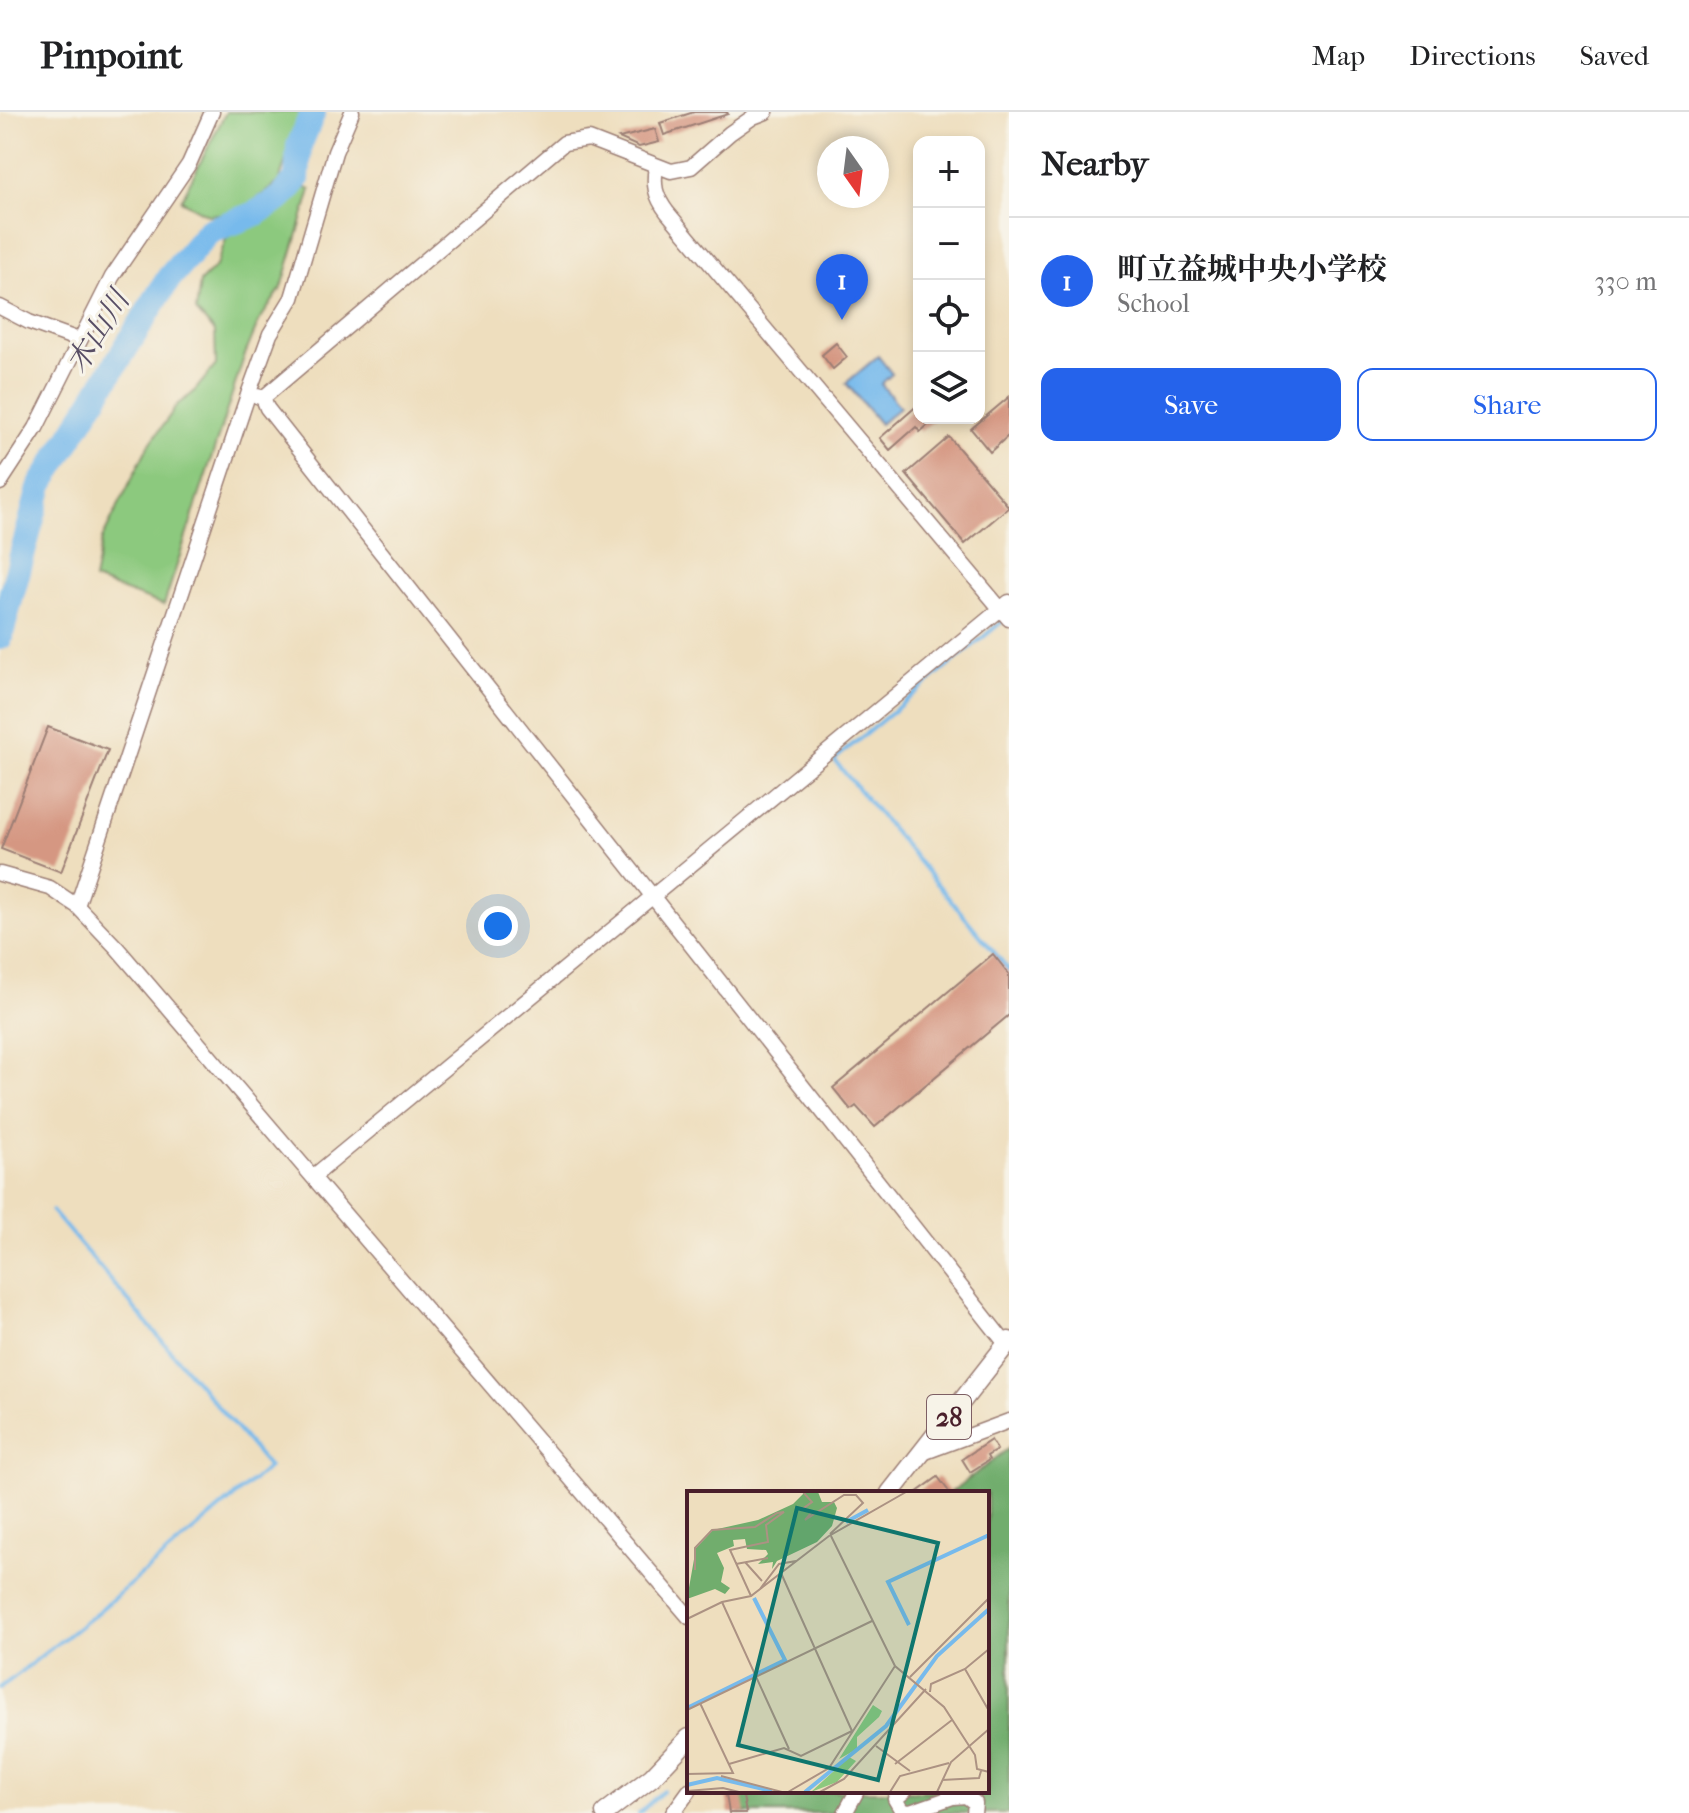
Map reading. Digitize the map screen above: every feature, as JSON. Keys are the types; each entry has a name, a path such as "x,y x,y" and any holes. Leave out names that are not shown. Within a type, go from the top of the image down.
{"main road":[{"name":"28","path":"892,1491 1008,1342"},
{"path":"605,1813 652,1777 687,1740"}],"street":[{"path":"0,483 36,428 112,277 189,164 212,112"},
{"path":"77,906 256,395 270,334 292,298 335,152 352,112"},
{"path":"256,395 564,143 589,139 671,171 691,167 730,133 766,112"},
{"path":"314,1176 1006,610 667,212 656,198 656,166"},
{"path":"0,307 29,322 79,340"},
{"path":"256,395 1008,1342"},
{"path":"0,874 50,888 77,906 117,948 687,1615"},
{"path":"920,1454 1009,1421"},
{"path":"673,1813 688,1793"},
{"path":"845,1813 856,1793"},
{"path":"902,1793 895,1799 902,1811 910,1812 953,1797 966,1796 975,1803 974,1813"}],"green space":[{"path":"226,112 301,112 279,182 239,212 208,215 181,200"},
{"path":"304,187 311,190 282,287 259,321 244,357 164,605 94,580 102,539 147,448 178,404 192,394 216,365 215,332 196,311 200,282 216,266 226,239 244,225 272,215"},
{"path":"1009,1448 1009,1813 741,1813 742,1793 989,1793 989,1491 953,1491"}],"water":[{"path":"878,356 892,374 881,384 900,407 880,424 846,383"}],"building":[{"path":"694,112 728,114 664,135 660,123"},
{"path":"655,129 659,142 639,147 619,138"},
{"path":"836,343 847,357 833,369 822,355"},
{"path":"1009,397 1009,435 990,452 971,429 977,424 985,424 985,417"},
{"path":"913,409 913,424 929,424 920,432 916,427 890,450 880,438"},
{"path":"949,437 1009,507 965,544 906,474"},
{"path":"48,727 108,750 61,872 1,849"},
{"path":"993,954 1009,974 1009,1015 875,1127 856,1106 851,1110 833,1088"},
{"path":"991,1440 997,1450 987,1456 989,1460 970,1472 962,1459"},
{"path":"938,1477 948,1491 919,1491"},
{"path":"742,1793 746,1813 729,1813 726,1794"}],"waterway":[{"name":"木山川","path":"0,637 41,485 169,278 209,231 255,214 282,197 297,179 299,146 313,112"},
{"path":"1004,620 834,760 1009,970"},
{"path":"0,1688 94,1615 269,1467 52,1211"},
{"path":"639,1813 663,1791"}],"place":[{"name":"町立益城中央小学校","path":"842,320"}]}
